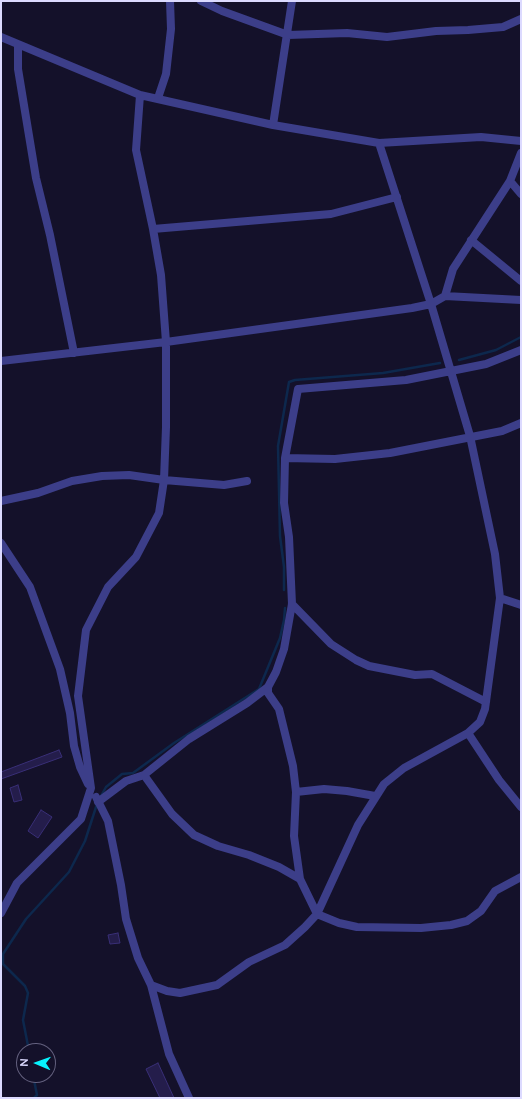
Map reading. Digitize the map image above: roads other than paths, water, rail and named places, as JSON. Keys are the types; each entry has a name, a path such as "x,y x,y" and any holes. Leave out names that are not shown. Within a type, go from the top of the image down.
{"street":[{"path":"158,98 166,74 171,29 170,1"},
{"path":"201,1 222,11 288,35 347,33 394,37 436,31 503,27 521,19"},
{"path":"272,125 288,35 292,1"},
{"path":"1,37 140,95 272,125 379,143 480,137 521,141"},
{"path":"18,45 18,68 36,178 50,235 74,353"},
{"path":"1,913 17,884 81,819 91,788 78,696 86,630 108,586 136,557 159,513 164,480 166,426 166,342 161,275 136,150 140,95"},
{"path":"151,985 167,991 180,993 216,985 249,962 285,945 317,914 358,825 384,784 404,768 468,733 480,722 486,702 500,598 495,554 470,436 431,304 379,143"},
{"path":"445,296 453,269 510,181 521,154"},
{"path":"510,181 521,194"},
{"path":"153,230 331,214 397,197"},
{"path":"471,240 521,281"},
{"path":"1,361 166,342 431,304 445,296 521,300"},
{"path":"98,802 126,781 144,774 189,739 247,703 268,687 276,672 284,649 292,604 289,537 284,504 285,458 298,389 406,380 486,364 521,350"},
{"path":"285,458 321,460 408,450 470,436 502,431 521,423"},
{"path":"1,502 38,493 72,481 102,476 130,475 164,480 224,485 248,481"},
{"path":"1,543 30,587 60,669 70,713 74,746 80,767 108,821 121,885 126,919 138,958 151,985 169,1054 189,1098"},
{"path":"500,598 521,605"},
{"path":"292,604 331,644 356,660 369,666 415,675 432,674 486,702"},
{"path":"268,687 268,693 279,709 293,766 296,792 294,836 300,879 317,914 338,923 357,927 421,928 452,925 468,920 481,911 495,891 521,877"},
{"path":"468,733 499,780 521,807"},
{"path":"144,774 172,814 194,835 218,846 249,855 279,867 300,879"},
{"path":"296,792 324,789 347,790 375,796"}],"waterway":[{"path":"459,360 496,350 521,337"},
{"path":"284,590 284,567 280,536 278,446 289,382 295,380 383,373 440,363"},
{"path":"101,796 106,787 122,774 133,773 174,743 259,689 280,638 285,608"},
{"path":"27,1043 23,1020 28,993 25,986 3,964 3,954 26,919 69,872 85,841 97,804"},
{"path":"34,1098 37,1095 35,1083"}]}
